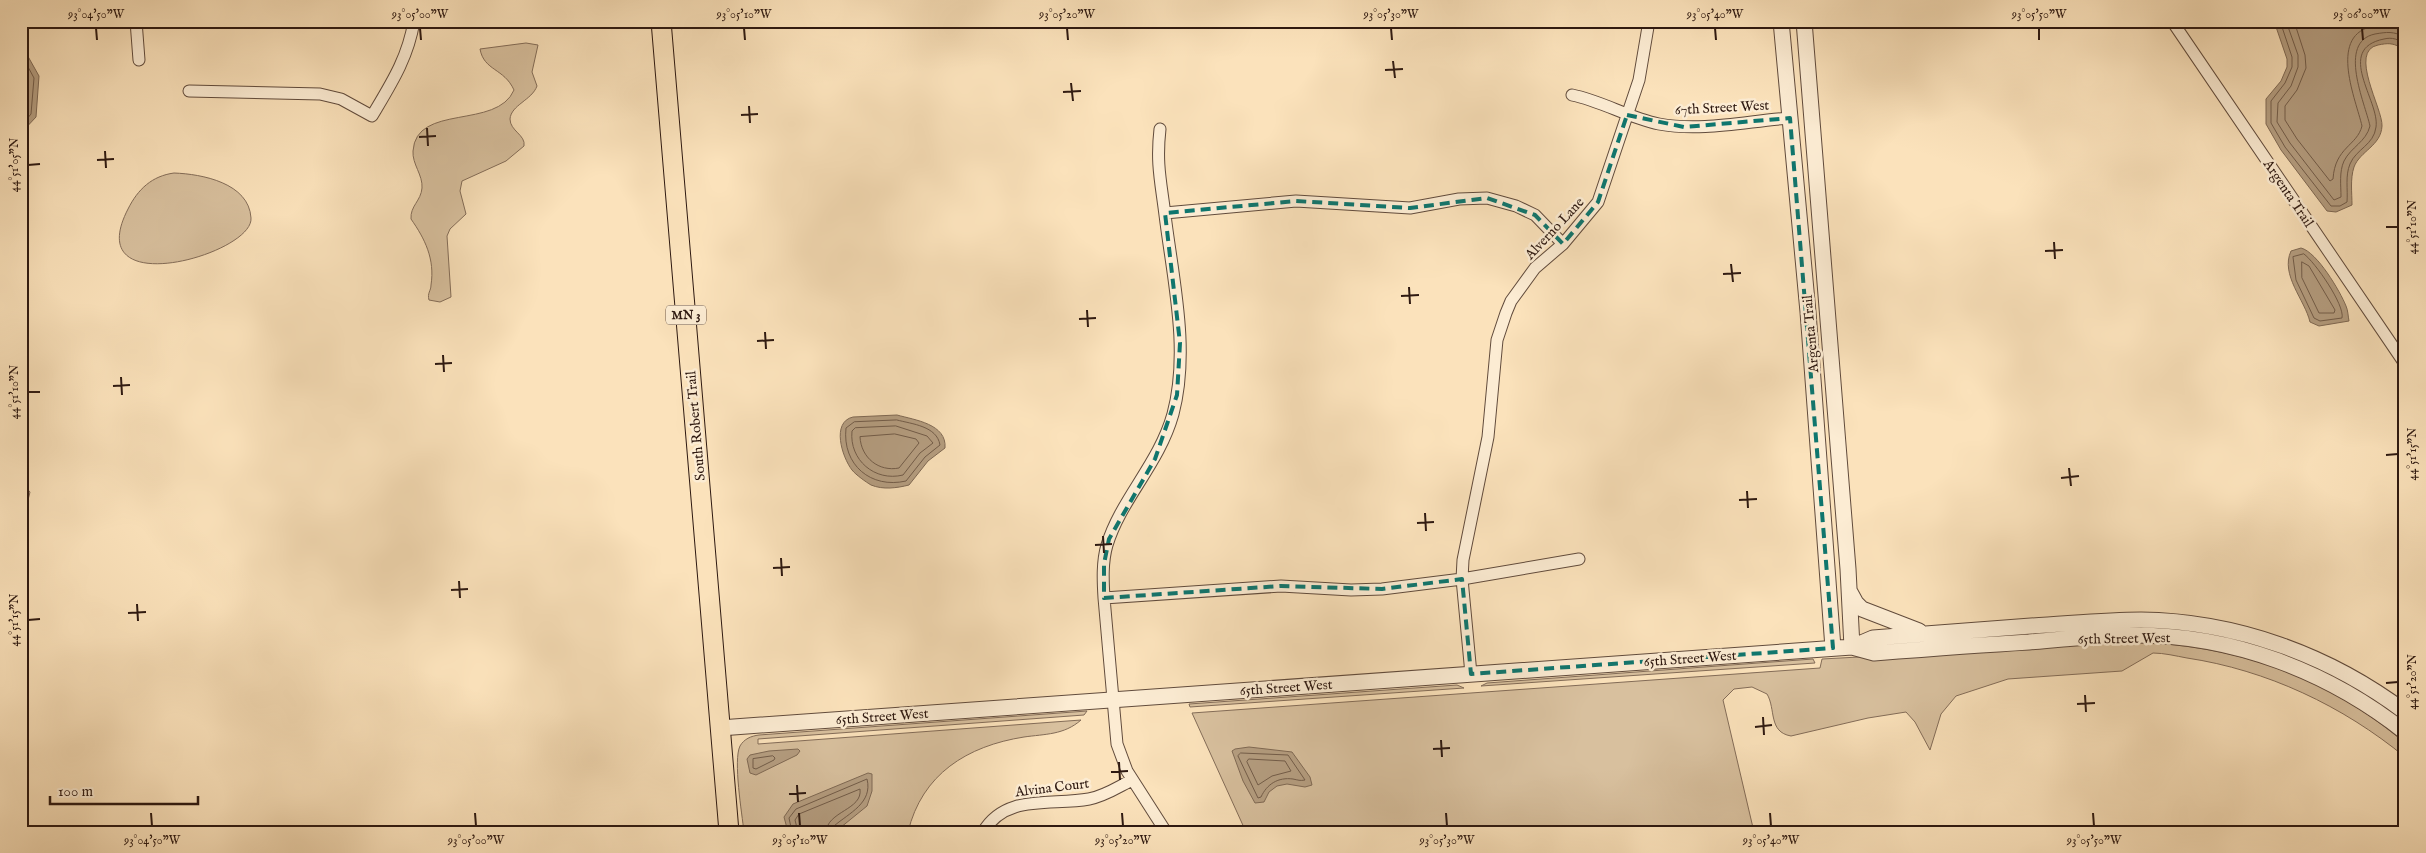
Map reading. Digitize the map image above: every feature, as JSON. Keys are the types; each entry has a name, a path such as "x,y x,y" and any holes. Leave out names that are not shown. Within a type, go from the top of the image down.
{"main road":[{"name":"South Robert Trail","path":"661,21 729,832"}],"street":[{"path":"136,21 139,60"},
{"path":"189,91 320,94 341,99 372,116 394,79 410,44 414,21"},
{"name":"Alverno Lane","path":"1471,674 1462,579 1468,530 1488,437 1497,340 1511,301 1535,268 1563,244 1598,202 1639,80 1649,21"},
{"name":"Argenta Trail","path":"1781,21 1808,312 1833,648"},
{"name":"Argenta Trail","path":"1804,21 1849,584 1852,647"},
{"name":"Argenta Trail","path":"2172,21 2405,364"},
{"name":"67th Street West","path":"1572,95 1599,102 1627,115 1658,124 1684,127 1790,118"},
{"path":"1790,118 1802,137 1814,236 1823,265"},
{"path":"1160,129 1158,174 1165,213 1180,343 1177,395 1165,437 1155,459 1121,514 1107,546 1104,571 1104,598 1117,744 1132,780 1166,832"},
{"path":"1165,213 1296,201 1410,208 1458,199 1488,198 1516,206 1535,215 1563,244"},
{"path":"1104,598 1281,586 1351,590 1382,589 1462,579 1579,559"},
{"path":"1849,584 1853,599 1862,609 1927,634"},
{"name":"65th Street West","path":"1852,647 1873,638 2129,620 2168,622 2214,628 2269,641 2308,655 2353,678 2405,712"},
{"name":"65th Street West","path":"720,728 1833,648 1852,647 1874,653 2113,636 2156,636 2196,640 2252,652 2310,673 2361,700 2405,732"},
{"name":"Alvina Court","path":"983,832 994,817 1013,807 1093,798 1132,780"}],"highlighted area":[{"path":"1627,115 1684,127 1790,118 1833,648 1471,674 1462,579 1382,589 1281,586 1104,598 1104,564 1109,539 1155,459 1177,395 1180,343 1165,213 1296,201 1410,208 1487,198 1535,215 1563,244 1598,202"}],"shaded area":[{"path":"526,43 538,45 532,72 537,86 531,95 514,110 510,119 512,127 523,139 524,146 506,161 462,181 460,191 466,214 450,229 447,236 451,297 440,302 429,300 432,276 430,258 425,242 411,219 412,210 422,188 413,156 418,136 428,127 442,121 491,110 505,102 514,90 505,77 486,62 480,49"},
{"path":"174,173 210,178 233,189 242,196 248,206 251,218 245,232 226,245 200,256 172,263 146,263 127,256 119,238 128,209 136,195 152,180"},
{"path":"21,482 30,492 26,508 21,515"},
{"path":"2137,642 2211,650 2246,658 2280,669 2313,683 2345,700 2405,743 2405,757 2330,706 2275,681 2217,664 2153,653 2122,671 2008,679 1956,696 1941,714 1930,750 1915,722 1906,712 1868,718 1791,736 1784,734 1776,725 1767,694 1752,687 1734,689 1723,700 1754,832 1339,832 1323,827 1308,832 1246,832 1192,713 1820,668 1822,659"},
{"path":"1813,659 1815,663 1481,686 1487,683"},
{"path":"1457,685 1464,688 1190,707 1189,704"},
{"path":"1087,711 1084,715 758,739 758,744 1081,720 1068,729 1061,731 1003,741 984,747 950,766 924,794 908,832 744,832 737,763 740,746 751,737"}],"water":[{"path":"2274,21 2405,21 2405,69 2402,70 2403,54 2400,47 2395,45 2378,45 2370,50 2366,58 2369,81 2381,118 2381,133 2354,167 2352,205 2336,212 2327,211 2281,150 2266,124 2266,99 2281,81 2287,67 2287,59"},
{"path":"21,44 39,76 36,117 21,133"},
{"path":"2301,248 2321,264 2333,282 2347,308 2349,321 2319,326 2310,322 2294,287 2289,269 2288,260 2291,251"},
{"path":"897,415 921,421 935,428 941,433 945,448 928,461 909,485 890,488 876,487 858,476 848,464 840,441 842,426 846,420 853,417"},
{"path":"1249,747 1292,752 1310,777 1312,785 1305,787 1287,784 1277,786 1269,792 1264,802 1255,803 1243,781 1232,751"},
{"path":"798,749 800,751 797,755 756,775 750,773 747,759 750,755 769,751"},
{"path":"868,773 872,774 872,791 867,806 835,832 788,832 784,817 793,804"}]}
